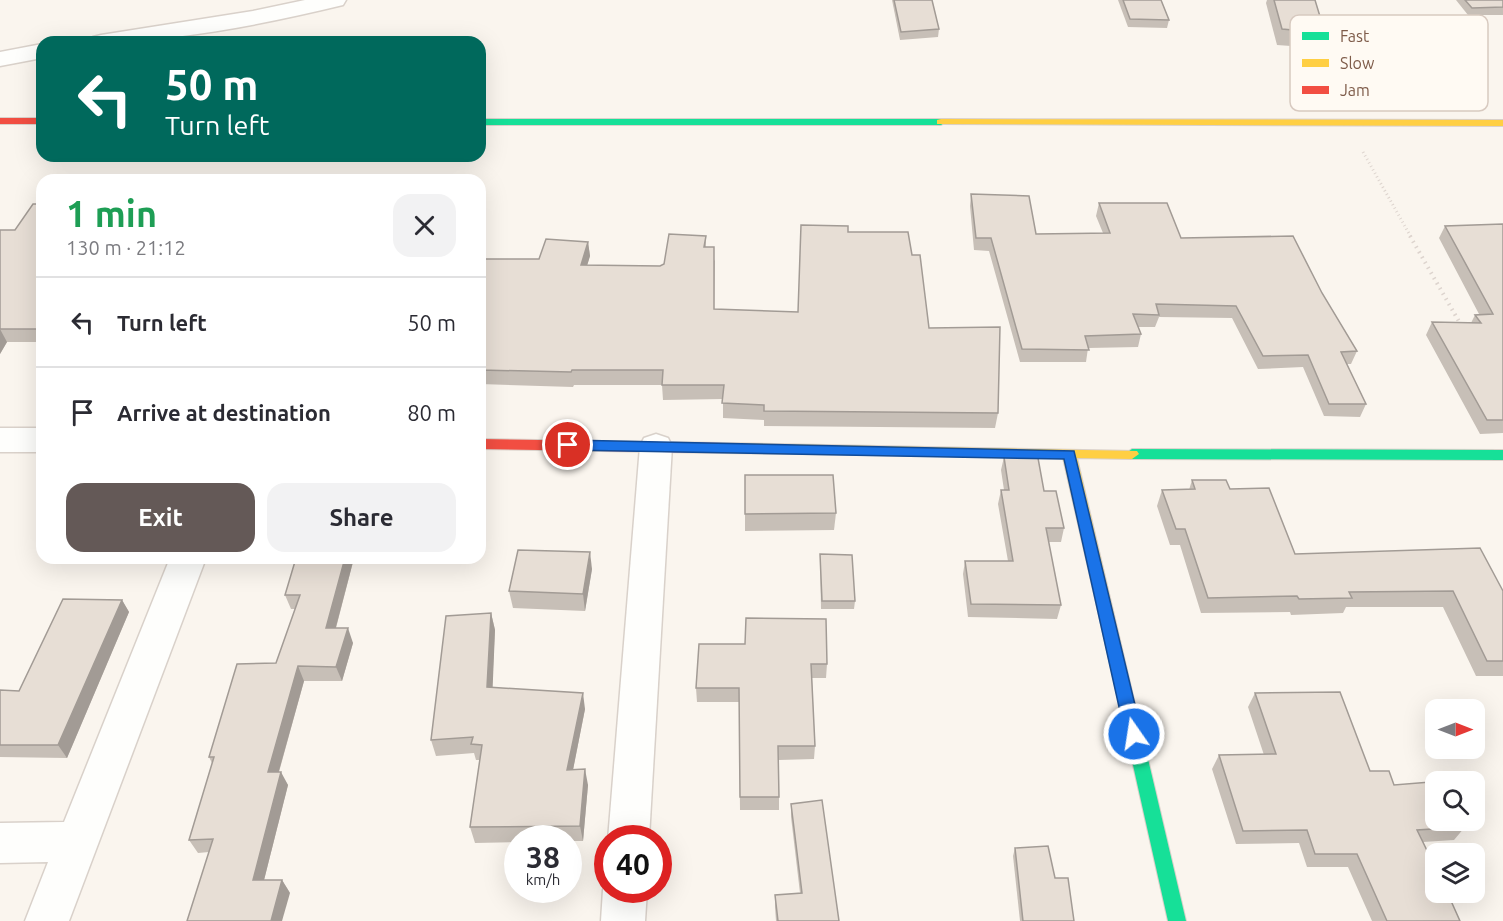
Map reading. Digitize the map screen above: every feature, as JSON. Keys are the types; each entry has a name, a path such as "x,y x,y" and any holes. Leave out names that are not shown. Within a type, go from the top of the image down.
{"street":[{"path":"139,36 253,18 335,0"},
{"path":"0,59 36,52"},
{"path":"0,121 36,121"},
{"path":"486,122 1503,123"},
{"path":"0,440 36,440"},
{"path":"486,444 1069,454 1503,456"},
{"path":"629,825 656,446"},
{"path":"1069,454 1177,921"},
{"path":"47,921 186,564"},
{"path":"0,843 79,842"},
{"path":"622,921 624,903"}],"path":[{"path":"1347,124 1463,328"}],"building":[{"path":"894,0 932,0 939,29 901,32"},
{"path":"1123,0 1161,0 1169,20 1130,19"},
{"path":"1274,0 1315,0 1320,15 1290,15 1290,30 1282,29"},
{"path":"1465,0 1503,0 1503,7 1472,8"},
{"path":"971,194 1029,196 1036,234 1110,233 1099,203 1167,203 1181,238 1293,236 1322,293 1357,351 1341,352 1366,404 1329,404 1308,355 1263,356 1236,306 1156,304 1159,315 1133,314 1141,334 1085,336 1089,350 1022,349 991,238 976,238"},
{"path":"33,204 36,204 36,329 0,329 0,230 15,230"},
{"path":"1503,224 1503,420 1487,420 1432,322 1481,323 1475,315 1493,314 1445,226"},
{"path":"801,225 848,226 848,232 908,232 912,255 920,255 929,328 1000,327 998,413 764,411 764,405 722,403 724,385 662,385 663,370 572,370 571,372 486,370 486,259 539,259 546,239 588,242 581,265 660,266 664,264 669,234 706,236 704,247 714,247 714,309 798,312"},
{"path":"1004,457 1038,458 1044,491 1056,491 1064,528 1046,528 1061,605 971,604 965,561 1013,561 1001,490 1009,490"},
{"path":"745,475 833,475 836,513 745,514"},
{"path":"1192,480 1226,480 1230,489 1269,488 1295,554 1480,548 1503,591 1503,661 1487,661 1453,591 1349,592 1352,598 1299,599 1297,596 1208,598 1185,529 1176,529 1162,490 1195,489"},
{"path":"518,550 590,552 583,594 509,591"},
{"path":"820,554 852,555 855,601 822,601"},
{"path":"294,564 343,564 326,628 348,628 336,667 298,666 268,772 281,772 253,880 282,880 271,921 187,921 213,839 189,840 214,757 209,757 237,664 276,663 300,595 285,595"},
{"path":"63,599 122,600 58,745 0,745 0,690 19,691"},
{"path":"491,613 487,687 583,693 567,770 585,769 580,825 470,827 482,745 471,744 473,737 431,740 446,616"},
{"path":"746,618 826,619 827,664 811,664 815,746 778,746 779,797 740,797 739,688 696,688 699,644 745,644"},
{"path":"1340,692 1370,771 1389,771 1394,785 1425,782 1425,830 1417,830 1425,846 1425,903 1452,903 1460,921 1387,921 1357,854 1315,854 1307,830 1243,831 1219,755 1276,754 1255,693"},
{"path":"822,800 839,921 778,921 775,895 802,893 791,804"},
{"path":"1048,846 1055,878 1068,878 1074,921 1023,921 1015,848"}],"traffic: fast":[{"path":"486,122 941,122"},
{"path":"1132,454 1503,455"},
{"path":"1132,725 1177,921"}],"traffic: slow":[{"path":"941,122 1503,123"},
{"path":"723,448 1132,454"},
{"path":"1069,454 1132,725"}],"traffic: jam":[{"path":"0,121 36,121"},
{"path":"486,444 723,448"}],"route":[{"path":"568,445 1069,454 1134,734"}]}
